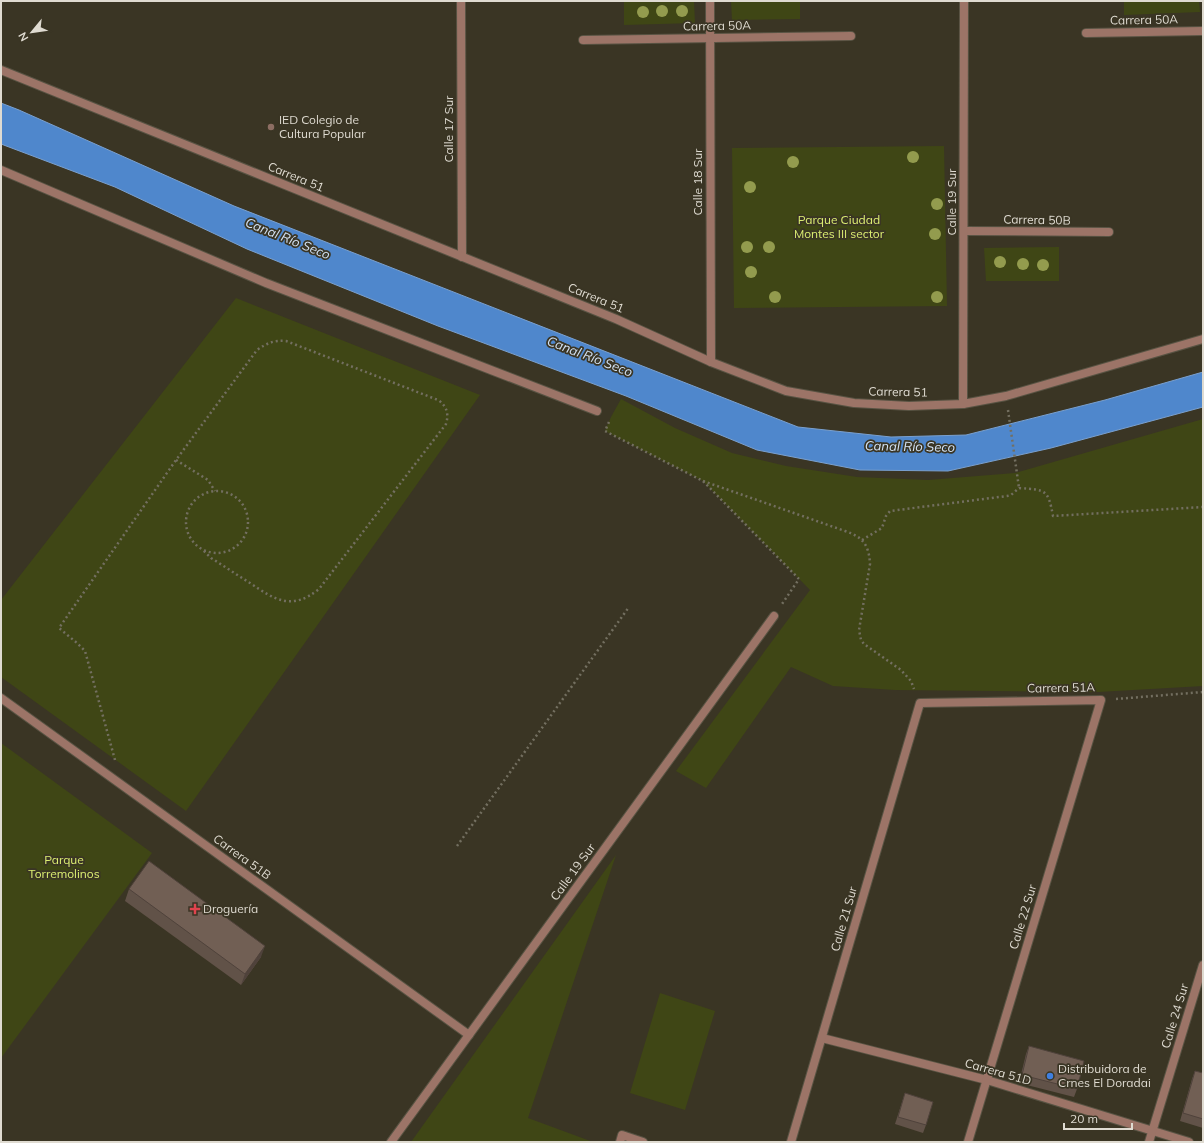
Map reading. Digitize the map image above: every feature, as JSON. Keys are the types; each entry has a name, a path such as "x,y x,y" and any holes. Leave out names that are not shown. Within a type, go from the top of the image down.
{"street":[{"name":"Calle 17 Sur","path":"461,1 462,257"},
{"name":"Calle 18 Sur","path":"710,1 711,362"},
{"name":"Calle 19 Sur","path":"963,404 964,1"},
{"name":"Carrera 50A","path":"1086,33 1203,31"},
{"name":"Carrera 50A","path":"583,40 851,36"},
{"name":"Carrera 51","path":"1,70 616,319 711,362 786,392 854,403 909,406 963,404 1006,396 1203,339"},
{"path":"1,170 266,283 597,411"},
{"name":"Carrera 50B","path":"964,231 1109,232"},
{"name":"Calle 19 Sur","path":"391,1142 774,616"},
{"name":"Carrera 51B","path":"1,698 469,1035"},
{"name":"Carrera 51A","path":"920,703 1101,700"},
{"name":"Calle 22 Sur","path":"968,1142 1101,700"},
{"name":"Calle 21 Sur","path":"791,1142 920,703"},
{"name":"Calle 24 Sur","path":"1149,1142 1201,977 1203,965"},
{"name":"Carrera 51D","path":"822,1038 987,1080 1189,1142"},
{"path":"621,1139 643,1142"}],"path":[{"path":"122,786 85,651 78,643 59,628 176,460 257,350 268,342 276,340 286,341 443,403 448,417 446,424 319,589 310,596 302,600 290,602 280,601 267,595 211,558 204,550"},
{"path":"597,411 611,417 605,431 703,481 855,534 862,540 867,546 870,555 870,564 859,630 861,640 906,675 911,681 920,703"},
{"path":"1009,420 1019,488"},
{"path":"176,460 208,480 215,491"},
{"path":"703,481 799,579 774,616"},
{"path":"862,540 882,528 886,516 890,511 1006,496 1012,494 1019,488 1044,492 1050,500 1053,516 1203,507"},
{"path":"215,491 231,494 243,505 248,520 248,528 241,543 227,552 211,553 204,550 197,546 189,536 186,524 189,508 200,496 207,492 215,491"},
{"path":"457,846 629,607"},
{"name":"Carrera 51A","path":"1101,700 1203,692"}],"green space":[{"path":"624,1 694,1 695,23 624,25"},
{"path":"731,1 800,1 800,19 732,20"},
{"path":"1124,1 1199,1 1200,12 1124,15"},
{"name":"Parque Ciudad Montes III sector","path":"944,146 947,306 734,308 732,148"},
{"path":"1059,247 1059,281 986,281 984,248"},
{"path":"236,298 480,395 186,811 1,677 1,600"},
{"path":"621,399 675,428 732,453 786,466 857,477 928,480 1015,473 1203,419 1203,686 1098,692 895,690 833,686 791,667 706,788 676,771 810,590 703,481 605,431"},
{"name":"Parque Torremolinos","path":"1,743 152,853 1,1058"},
{"path":"616,855 528,1118 593,1142 411,1142"},
{"path":"660,993 715,1011 685,1110 630,1093"}],"water":[{"name":"Canal Río Seco","path":"1,103 234,206 798,427 891,437 966,435 1105,400 1203,372 1203,407 1051,448 948,471 860,470 757,450 626,396 438,326 247,249 115,187 1,144"}],"building":[{"path":"149,861 265,946 245,974 129,889"},
{"name":"Distribuidora de Crnes El Doradai","path":"1029,1046 1084,1061 1077,1089 1022,1075"},
{"path":"1195,1071 1203,1073 1203,1119 1183,1113"},
{"path":"905,1093 933,1102 926,1125 898,1117"}],"place":[{"name":"IED Colegio de Cultura Popular","path":"271,127"},
{"name":"Droguería","path":"195,909"},
{"name":"Distribuidora de Crnes El Doradai","path":"1050,1076"}]}
